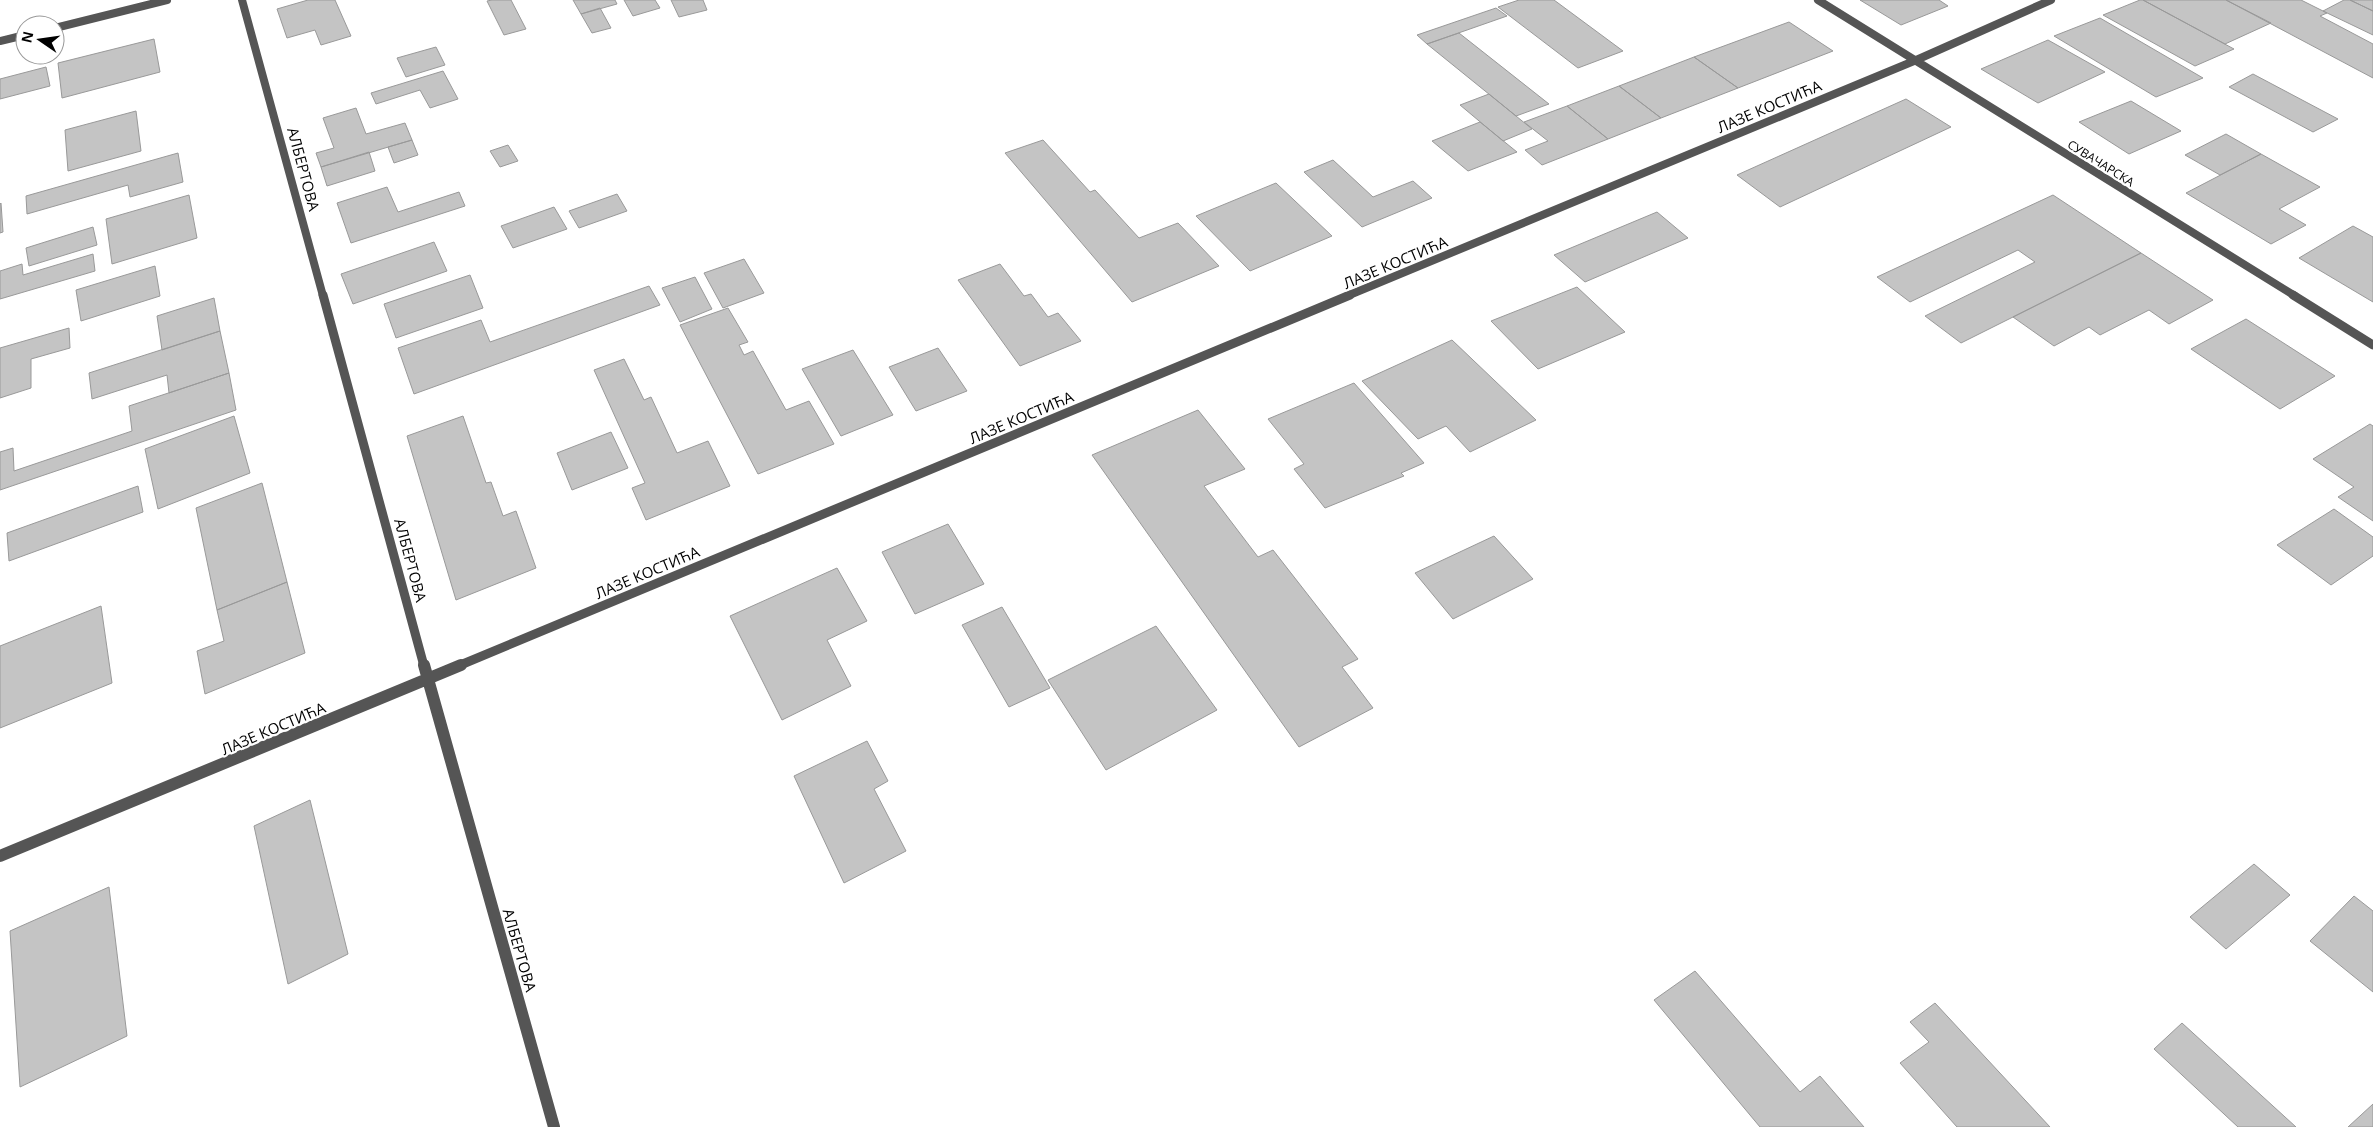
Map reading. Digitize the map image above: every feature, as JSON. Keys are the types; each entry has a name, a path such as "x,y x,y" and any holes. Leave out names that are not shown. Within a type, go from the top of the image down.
{"street":[{"path":"65,26 167,0"},
{"name":"АЛБЕРТОВА","path":"242,0 428,679 554,1127"},
{"name":"СУВАЧАРСКА","path":"1818,0 2373,345"},
{"name":"ЛАЗЕ КОСТИЋА","path":"0,856 1914,61 2051,0"},
{"path":"0,41 15,37"}],"building":[{"path":"308,0 335,0 351,36 321,45 315,30 287,38 277,9"},
{"path":"511,0 526,29 504,35 487,1"},
{"path":"573,0 615,0 617,4 581,14"},
{"path":"624,0 655,0 660,8 633,16"},
{"path":"671,0 703,0 707,10 679,17"},
{"path":"1519,0 1554,0 1623,51 1578,68 1498,7"},
{"path":"1860,0 1939,0 1948,6 1901,25"},
{"path":"2140,0 2234,49 2195,66 2103,15"},
{"path":"2143,0 2226,0 2271,23 2225,44"},
{"path":"2226,0 2301,0 2327,13 2320,16 2373,44 2373,78"},
{"path":"2344,0 2350,0 2373,11 2373,35 2323,11"},
{"path":"2350,0 2373,0 2373,11"},
{"path":"600,8 611,28 592,33 581,14"},
{"path":"1496,8 1507,16 1427,44 1417,35"},
{"path":"2100,18 2203,78 2156,97 2054,36"},
{"path":"1789,22 1833,51 1738,88 1694,57"},
{"path":"1459,33 1549,104 1516,116 1427,44"},
{"path":"154,39 160,72 62,98 58,65 65,65 65,61"},
{"path":"2048,40 2105,72 2038,103 1981,69"},
{"path":"436,47 445,65 406,77 397,58"},
{"path":"1694,57 1738,88 1661,118 1619,86"},
{"path":"46,67 50,86 0,99 0,79"},
{"path":"443,71 458,99 430,108 420,90 376,104 371,93"},
{"path":"2253,74 2338,119 2313,132 2229,87"},
{"path":"1619,86 1661,118 1608,139 1567,106"},
{"path":"1489,94 1532,129 1503,141 1460,105"},
{"path":"1906,99 1951,127 1780,207 1737,175"},
{"path":"2131,101 2181,131 2129,154 2079,122"},
{"path":"1567,106 1608,139 1542,165 1525,150 1548,141 1524,122"},
{"path":"356,108 366,134 405,123 412,140 321,167 316,153 334,148 323,118"},
{"path":"136,111 141,151 68,171 65,130"},
{"path":"1480,122 1517,152 1468,171 1432,141"},
{"path":"2226,134 2261,154 2220,175 2185,155"},
{"path":"412,140 418,155 394,163 388,147"},
{"path":"1043,140 1090,192 1095,190 1139,238 1178,223 1219,266 1132,302 1005,153"},
{"path":"508,145 518,161 500,167 490,151"},
{"path":"369,152 375,171 327,186 321,167"},
{"path":"178,153 183,182 130,197 128,185 27,214 26,196"},
{"path":"2261,154 2320,187 2279,209 2306,225 2271,244 2186,193"},
{"path":"1333,160 1373,197 1413,181 1432,198 1362,227 1304,172"},
{"path":"1276,183 1332,236 1250,271 1196,216"},
{"path":"387,187 398,212 459,192 465,206 351,243 337,203"},
{"path":"617,194 627,211 579,228 569,211"},
{"path":"189,195 197,238 112,264 106,219"},
{"path":"2053,195 2141,253 1961,343 1925,316 2035,262 2018,250 1910,302 1877,277"},
{"path":"0,204 3,232 0,233"},
{"path":"554,207 567,229 513,248 501,226"},
{"path":"1657,212 1688,238 1585,282 1554,255"},
{"path":"2353,226 2373,237 2373,302 2299,258"},
{"path":"93,227 97,245 29,266 26,248"},
{"path":"434,242 447,271 353,304 341,274"},
{"path":"2141,253 2213,300 2169,324 2149,310 2100,335 2089,327 2054,346 2013,317"},
{"path":"93,254 95,271 0,299 0,271 22,264 23,275"},
{"path":"744,259 764,293 723,308 704,273"},
{"path":"1000,264 1024,296 1031,294 1048,317 1058,313 1081,341 1020,366 958,280"},
{"path":"155,266 160,296 81,321 76,290"},
{"path":"470,275 483,308 396,338 384,304"},
{"path":"695,277 712,309 680,322 662,288"},
{"path":"649,286 660,305 414,394 398,348 481,320 490,342"},
{"path":"1577,287 1625,332 1538,369 1491,321"},
{"path":"214,298 220,331 162,350 157,316"},
{"path":"728,308 748,342 739,345 744,355 753,351 786,410 809,401 834,444 758,474 680,325"},
{"path":"2246,319 2335,376 2280,409 2191,349"},
{"path":"69,328 70,348 31,359 31,388 0,398 0,348"},
{"path":"220,331 229,373 169,393 167,375 92,399 89,373"},
{"path":"1452,340 1536,420 1470,452 1446,426 1418,439 1362,381"},
{"path":"938,348 967,391 916,411 889,367"},
{"path":"853,350 893,415 841,436 802,369"},
{"path":"624,359 644,400 651,397 677,453 708,441 730,486 646,520 632,488 645,483 594,370"},
{"path":"229,373 236,410 0,490 0,452 13,448 14,471 132,431 129,406"},
{"path":"1354,383 1424,463 1401,473 1404,476 1325,508 1294,469 1304,464 1268,419"},
{"path":"1198,410 1245,469 1204,486 1258,557 1273,550 1358,659 1342,667 1373,708 1299,747 1092,455"},
{"path":"234,416 250,473 158,509 145,449"},
{"path":"463,416 486,483 491,482 503,516 516,511 536,568 456,600 407,436"},
{"path":"2370,424 2373,426 2373,521 2338,497 2354,487 2313,459"},
{"path":"611,432 628,468 572,490 557,453"},
{"path":"262,483 287,582 217,610 196,508"},
{"path":"138,486 143,512 9,561 7,533"},
{"path":"2334,509 2373,537 2373,556 2331,585 2277,545"},
{"path":"948,524 984,584 915,614 882,552"},
{"path":"1494,536 1533,579 1453,619 1415,573"},
{"path":"837,568 867,621 827,640 851,686 782,720 730,616"},
{"path":"287,582 305,653 205,694 197,651 224,641 217,610"},
{"path":"101,606 112,683 0,728 0,646"},
{"path":"1002,607 1050,688 1009,707 962,625"},
{"path":"1156,626 1217,710 1106,770 1048,680"},
{"path":"867,741 888,781 874,789 906,851 844,883 794,776"},
{"path":"310,800 348,954 288,984 254,826"},
{"path":"2254,864 2290,895 2226,949 2190,917"},
{"path":"109,887 127,1036 20,1087 10,931"},
{"path":"2354,896 2373,911 2373,992 2310,941"},
{"path":"1695,971 1800,1092 1820,1076 1864,1127 1760,1127 1654,1000"},
{"path":"1935,1003 2050,1127 1957,1127 1900,1063 1929,1042 1910,1022"},
{"path":"2182,1023 2296,1127 2238,1127 2154,1049"},
{"path":"2373,1104 2373,1127 2348,1127"}]}
